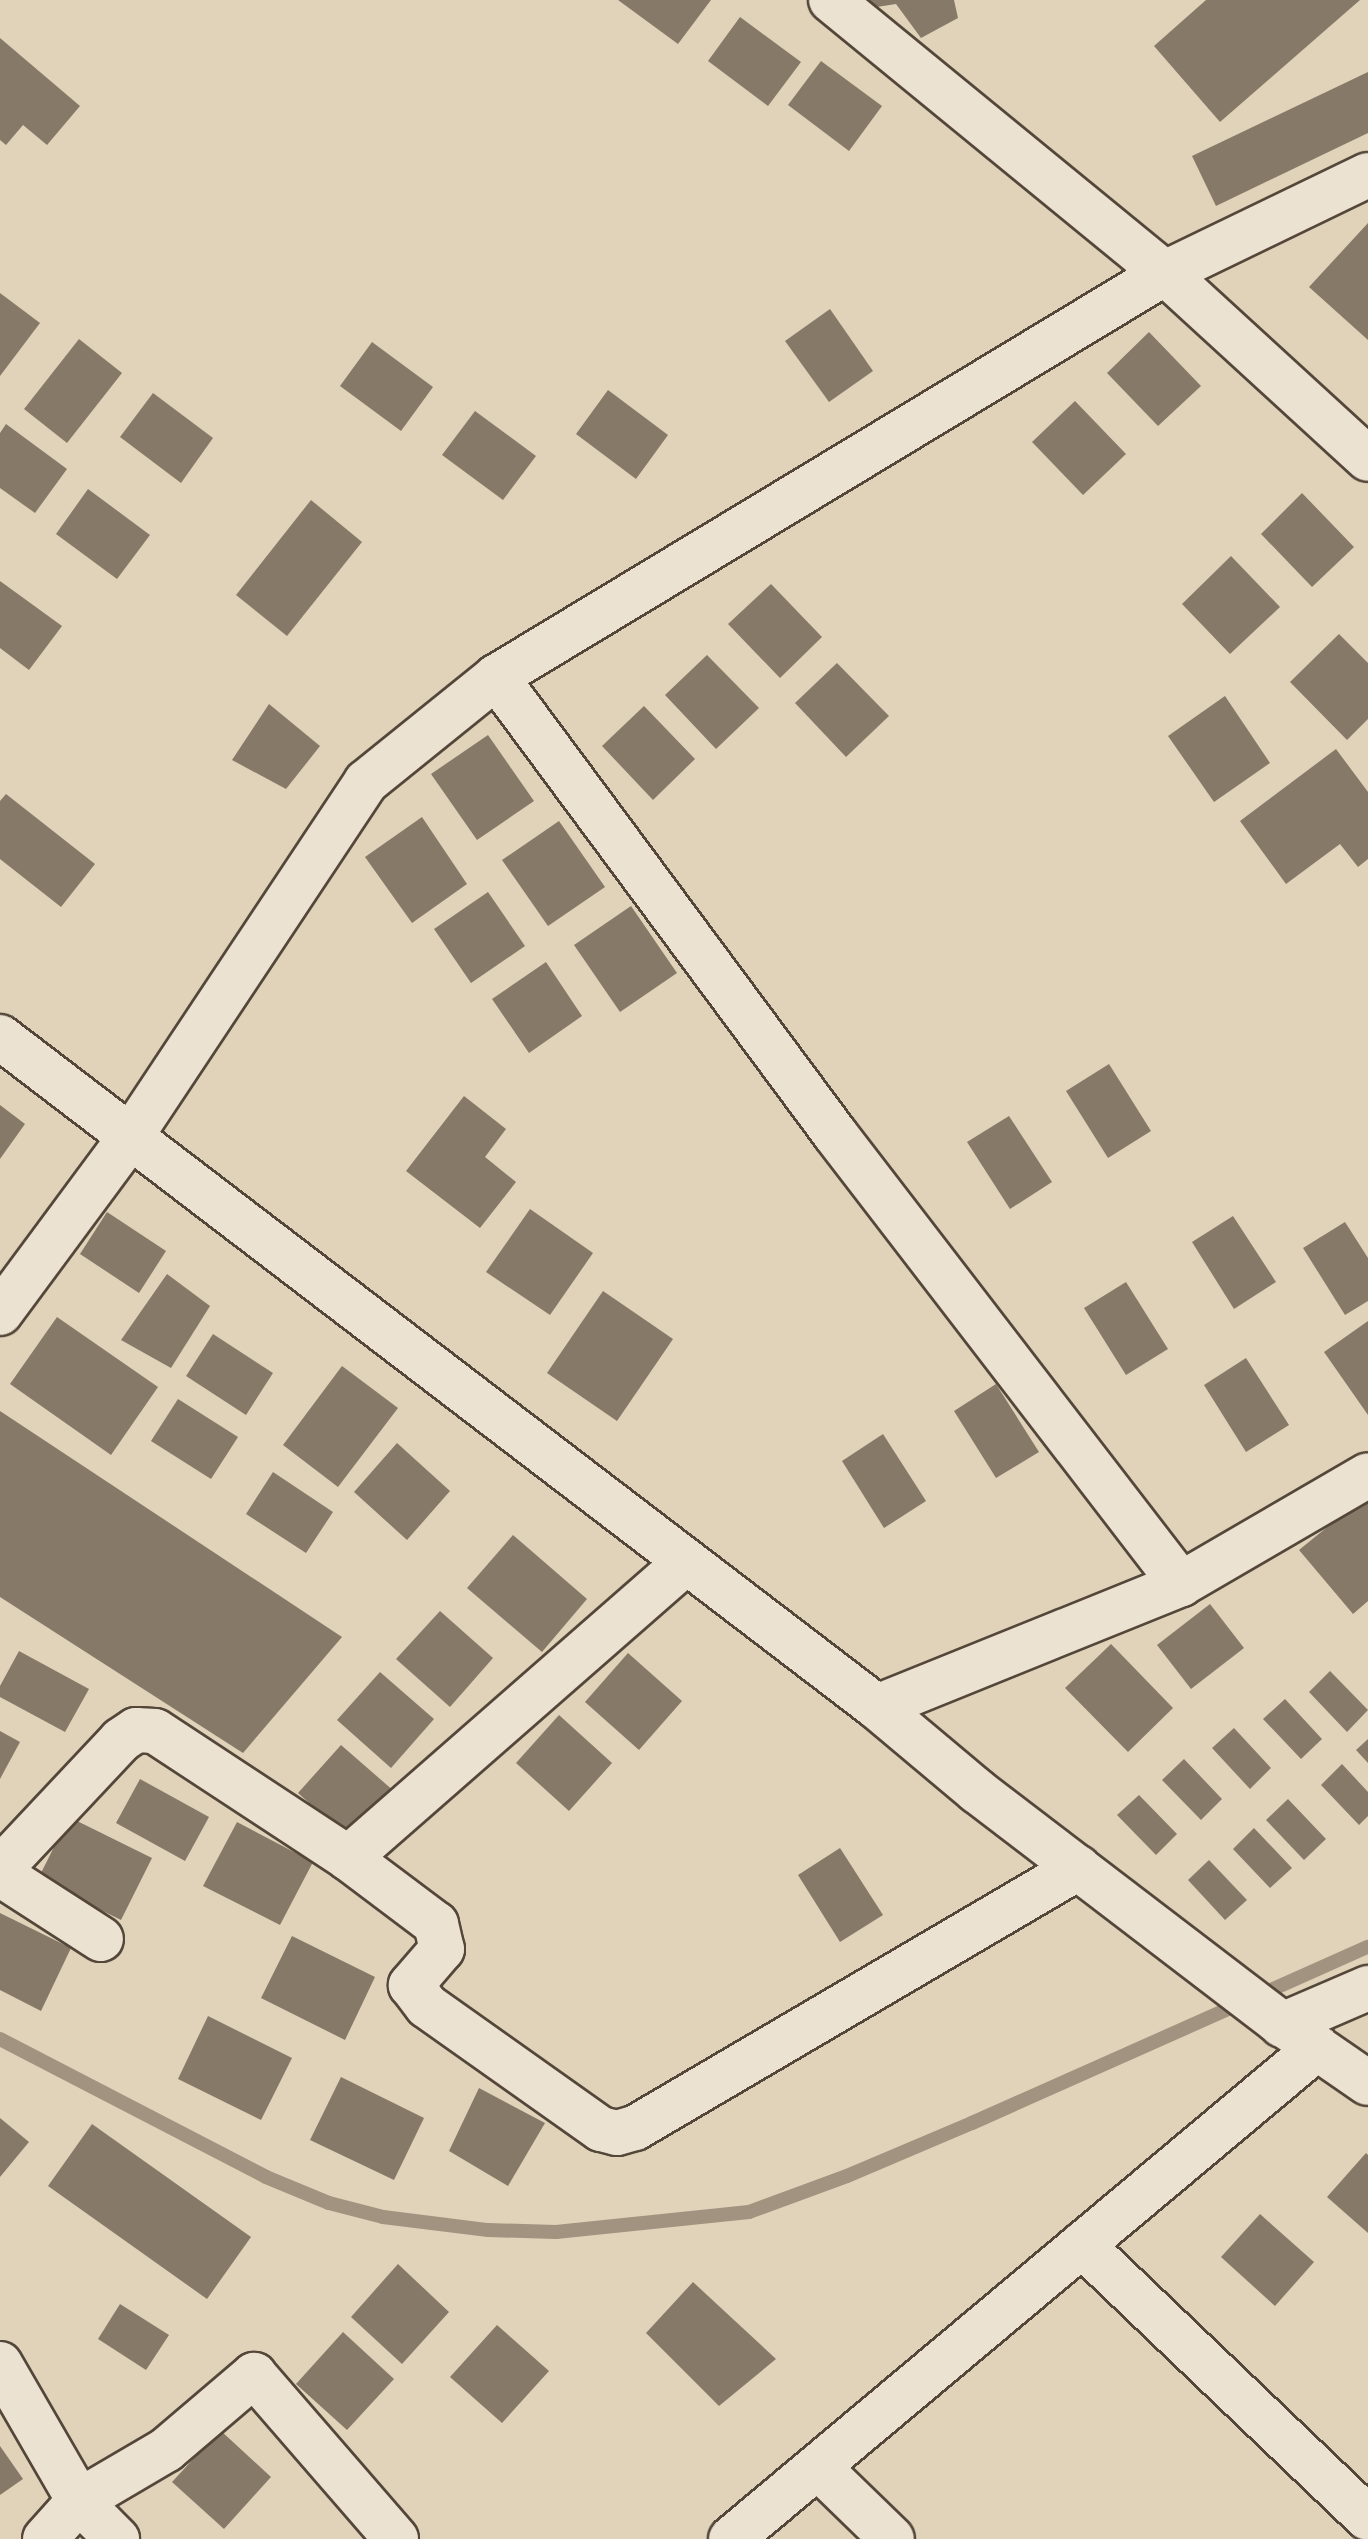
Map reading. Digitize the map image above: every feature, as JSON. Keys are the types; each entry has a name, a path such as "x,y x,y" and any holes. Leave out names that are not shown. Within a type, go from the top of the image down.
{"street":[{"path":"831,0 1165,273 1368,459"},
{"path":"0,1313 131,1136 366,782 496,677 1165,273 1368,175"},
{"path":"496,677 835,1134 1181,1584"},
{"path":"0,1037 877,1707 1078,1868 1292,2031 1368,2083"},
{"path":"877,1707 1181,1584 1368,1475"},
{"path":"348,1858 686,1562"},
{"path":"101,1939 0,1871 121,1740 136,1730 155,1731 348,1858 436,1924 442,1949 411,1985 427,2006 601,2129 617,2133 635,2128 1078,1868"},
{"path":"731,2539 1082,2245 1292,2031 1368,1988"},
{"path":"1082,2245 1368,2518"},
{"path":"0,2364 79,2501 117,2539"},
{"path":"45,2539 79,2501 166,2450 254,2375 396,2539"},
{"path":"818,2467 892,2539"}],"building":[{"path":"618,0 711,0 678,44"},
{"path":"861,0 954,0 958,18 921,38 896,4 870,8"},
{"path":"1206,0 1360,0 1220,122 1154,46"},
{"path":"740,17 801,62 768,106 708,61"},
{"path":"0,38 80,106 47,145 23,125 6,145 0,140"},
{"path":"821,61 882,106 849,151 788,105"},
{"path":"1368,72 1368,133 1216,206 1192,156"},
{"path":"1368,223 1368,340 1309,287"},
{"path":"0,293 40,323 0,376"},
{"path":"830,309 873,371 829,402 785,341"},
{"path":"1149,332 1201,386 1158,426 1107,373"},
{"path":"79,339 122,373 67,443 24,409"},
{"path":"372,342 433,387 401,431 340,386"},
{"path":"608,390 668,435 636,479 576,434"},
{"path":"153,393 213,438 181,483 120,437"},
{"path":"1075,401 1126,454 1083,495 1032,442"},
{"path":"475,411 536,456 503,500 442,455"},
{"path":"6,424 67,469 35,513 0,488 0,433"},
{"path":"88,489 150,535 117,579 56,534"},
{"path":"1302,493 1354,547 1312,587 1261,534"},
{"path":"311,500 362,542 287,636 236,595"},
{"path":"1231,556 1280,607 1230,654 1182,604"},
{"path":"0,581 62,626 29,670 0,648"},
{"path":"771,584 822,637 780,678 728,624"},
{"path":"1339,634 1368,663 1368,719 1347,740 1290,682"},
{"path":"707,655 759,708 716,749 665,695"},
{"path":"837,663 889,716 846,757 795,703"},
{"path":"1225,696 1270,763 1214,802 1168,736"},
{"path":"269,704 320,746 286,789 232,760"},
{"path":"644,706 695,759 653,800 602,746"},
{"path":"488,735 534,801 477,840 431,774"},
{"path":"1336,749 1368,792 1368,859 1358,867 1340,844 1286,884 1240,821"},
{"path":"6,794 95,864 61,907 0,859 0,801"},
{"path":"422,817 467,884 412,923 365,857"},
{"path":"559,821 605,887 548,926 502,860"},
{"path":"488,892 525,946 471,983 434,929"},
{"path":"631,906 677,973 620,1012 574,945"},
{"path":"546,962 582,1016 529,1053 492,999"},
{"path":"1109,1064 1151,1131 1108,1158 1066,1091"},
{"path":"464,1096 506,1129 485,1157 516,1182 480,1228 406,1171"},
{"path":"0,1105 25,1124 0,1159"},
{"path":"1009,1116 1052,1182 1010,1209 967,1142"},
{"path":"530,1209 593,1253 550,1315 486,1272"},
{"path":"107,1212 166,1251 139,1293 80,1254"},
{"path":"1233,1216 1276,1282 1234,1309 1192,1242"},
{"path":"1345,1222 1368,1258 1368,1301 1345,1315 1303,1248"},
{"path":"167,1274 210,1306 171,1368 121,1340"},
{"path":"1126,1282 1168,1349 1126,1375 1084,1308"},
{"path":"603,1291 673,1339 617,1421 547,1373"},
{"path":"57,1317 158,1387 111,1455 10,1384"},
{"path":"1368,1321 1368,1415 1324,1352"},
{"path":"213,1334 273,1373 246,1415 186,1376"},
{"path":"1246,1358 1289,1425 1246,1452 1204,1385"},
{"path":"342,1366 398,1408 338,1487 283,1445"},
{"path":"996,1384 1039,1452 996,1478 954,1411"},
{"path":"178,1399 238,1437 211,1479 151,1441"},
{"path":"0,1411 342,1637 243,1753 0,1597"},
{"path":"883,1434 926,1501 884,1528 842,1461"},
{"path":"397,1443 450,1491 407,1540 354,1492"},
{"path":"273,1472 333,1512 306,1553 246,1514"},
{"path":"1368,1494 1368,1601 1353,1614 1299,1550"},
{"path":"513,1535 587,1599 542,1652 467,1588"},
{"path":"1210,1604 1244,1648 1191,1689 1157,1645"},
{"path":"440,1611 493,1658 450,1707 396,1659"},
{"path":"1111,1644 1173,1708 1128,1752 1065,1688"},
{"path":"19,1651 89,1689 65,1732 0,1697 0,1686"},
{"path":"628,1653 682,1701 639,1750 585,1702"},
{"path":"1330,1671 1368,1710 1347,1732 1309,1692"},
{"path":"380,1672 434,1719 391,1768 337,1720"},
{"path":"1285,1699 1322,1739 1301,1759 1263,1719"},
{"path":"559,1715 612,1763 569,1811 516,1763"},
{"path":"1234,1728 1271,1768 1250,1789 1212,1748"},
{"path":"0,1731 20,1742 0,1779"},
{"path":"1368,1739 1368,1763 1356,1750"},
{"path":"341,1745 395,1792 352,1841 298,1793"},
{"path":"1184,1759 1222,1799 1201,1820 1162,1780"},
{"path":"1342,1764 1368,1792 1368,1816 1359,1825 1321,1785"},
{"path":"140,1779 209,1817 185,1861 116,1823"},
{"path":"1139,1795 1177,1834 1156,1855 1117,1815"},
{"path":"1288,1799 1326,1839 1304,1860 1266,1820"},
{"path":"69,1817 152,1858 121,1920 38,1879"},
{"path":"237,1822 313,1862 280,1925 203,1886"},
{"path":"1254,1828 1292,1868 1270,1888 1233,1849"},
{"path":"840,1848 883,1915 840,1942 798,1875"},
{"path":"1209,1860 1247,1900 1225,1920 1188,1880"},
{"path":"0,1913 71,1948 41,2011 0,1990"},
{"path":"292,1936 375,1977 345,2040 261,1998"},
{"path":"208,2016 292,2058 261,2120 178,2079"},
{"path":"341,2077 424,2118 394,2180 310,2140"},
{"path":"479,2088 545,2123 508,2186 449,2151"},
{"path":"0,2118 29,2142 0,2177"},
{"path":"92,2124 251,2237 207,2299 48,2186"},
{"path":"1366,2153 1368,2155 1368,2233 1327,2197"},
{"path":"1260,2214 1314,2262 1275,2306 1221,2257"},
{"path":"398,2264 449,2312 402,2364 351,2317"},
{"path":"693,2282 776,2359 719,2406 646,2333"},
{"path":"120,2304 169,2335 146,2370 98,2339"},
{"path":"497,2325 549,2371 502,2423 450,2377"},
{"path":"343,2332 394,2379 347,2430 296,2384"},
{"path":"220,2430 271,2477 224,2529 172,2482"},
{"path":"0,2446 23,2479 0,2495"}],"waterway":[{"path":"0,2039 266,2177 329,2203 383,2217 488,2230 556,2232 749,2212 847,2176 972,2123 1368,1947"}]}
